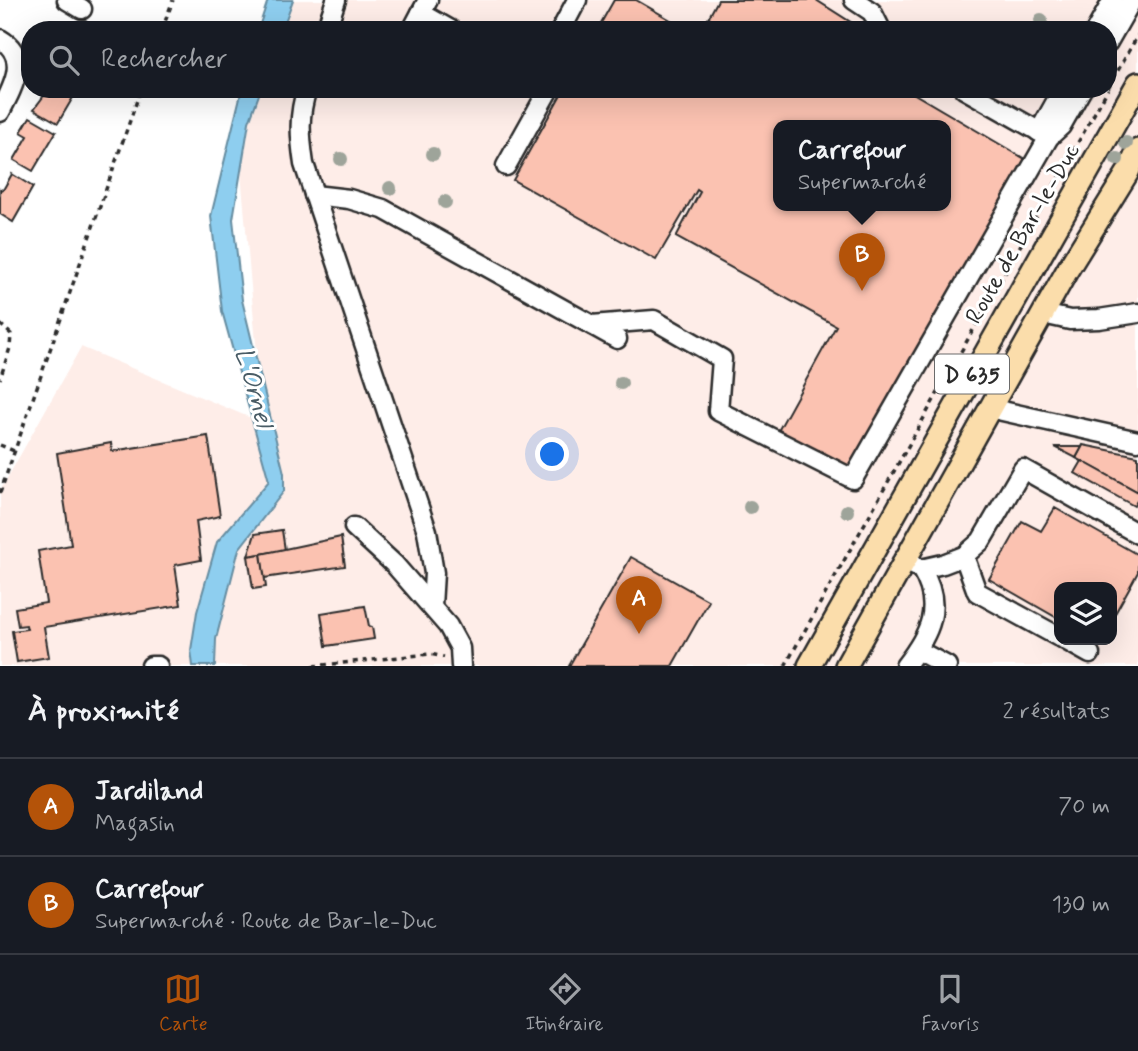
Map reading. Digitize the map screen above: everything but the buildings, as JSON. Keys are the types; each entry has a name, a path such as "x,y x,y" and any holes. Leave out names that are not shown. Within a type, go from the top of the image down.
{"main road":[{"name":"Route de Bar-le-Duc","path":"809,666 1138,83"},
{"name":"D 635","path":"846,666 912,564 989,408 1138,150"}],"street":[{"path":"329,21 336,0"},
{"path":"566,21 577,0"},
{"path":"855,0 872,12 876,21"},
{"path":"1101,21 1113,0"},
{"path":"1117,26 1132,0"},
{"path":"425,6 441,21"},
{"path":"0,39 7,44 17,66 16,82 0,112"},
{"path":"304,98 299,133 304,164 427,531 434,573 432,606"},
{"path":"506,166 544,98"},
{"path":"980,98 1044,134"},
{"path":"592,325 654,320 722,359 718,411 853,479 1044,134 1059,98"},
{"path":"1044,134 1061,126 1077,98"},
{"path":"314,195 349,199 383,209 617,338"},
{"path":"1043,314 1070,320 1138,313"},
{"path":"989,408 1138,441"},
{"path":"912,564 943,564 964,556 981,541 1023,469 1138,534"},
{"path":"354,527 394,564 432,606 456,637 461,663"},
{"path":"964,556 977,592 1054,634"},
{"path":"905,666 917,650 931,621 934,603 931,585 912,564"},
{"path":"1074,645 1090,654"},
{"path":"917,650 947,666"},
{"path":"151,666 158,666"}],"path":[{"path":"165,21 173,0"},
{"path":"1117,73 1138,35"},
{"path":"0,493 138,98"},
{"path":"785,666 1103,98"},
{"path":"0,324 11,334 10,348 0,379"},
{"path":"0,445 15,451"},
{"path":"313,666 430,654 461,663"}],"shaded area":[{"path":"280,0 1138,0 1138,666 0,666 0,491 81,347 263,423 237,127 247,98 1117,98 1117,21 273,21"}],"water":[{"path":"268,0 293,0 285,21 261,21"},
{"name":"L'Ornel","path":"240,98 258,98 249,122 233,219 242,300 284,473 284,491 239,549 216,639 215,666 193,666 191,650 197,612 217,542 269,481 222,311 211,216"}],"place":[{"name":"Carrefour","path":"862,291"},
{"name":"Jardiland","path":"639,634"}]}
